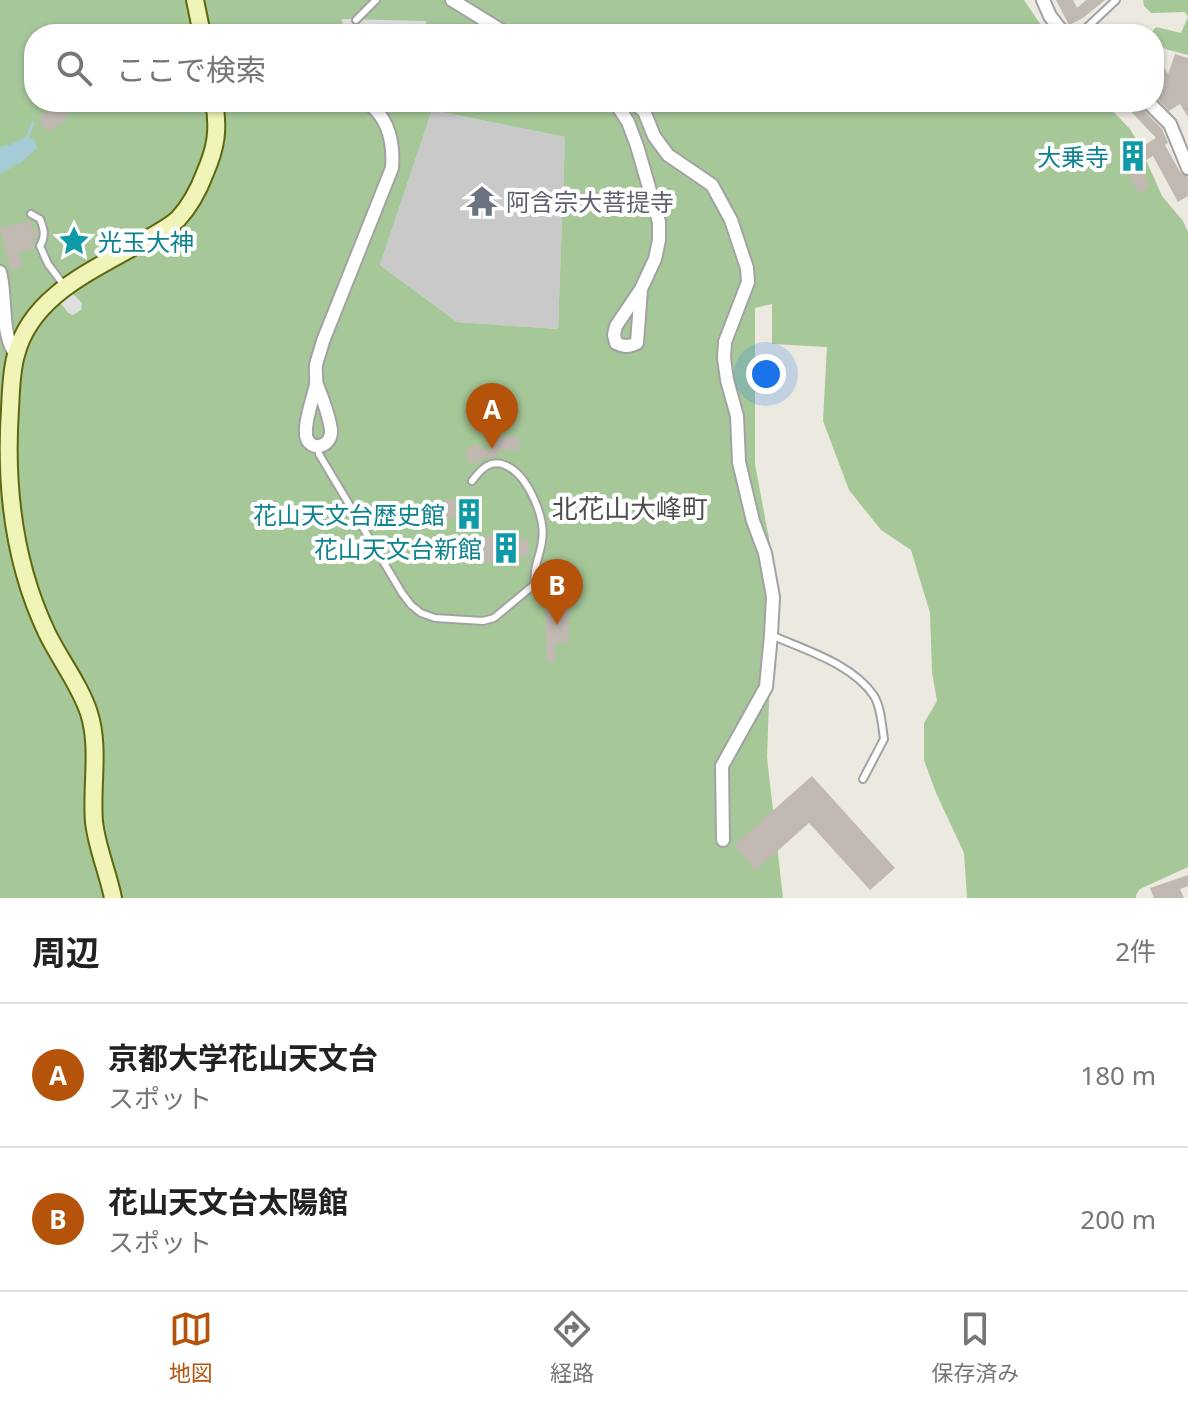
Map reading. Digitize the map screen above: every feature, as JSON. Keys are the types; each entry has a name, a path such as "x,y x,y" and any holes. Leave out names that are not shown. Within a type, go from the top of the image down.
{"street":[{"path":"195,0 200,24"},
{"path":"452,0 491,24"},
{"path":"1043,0 1056,24"},
{"path":"113,898 94,821 95,768 90,716 30,594 17,540 8,434 16,355 25,333 48,300 177,219 200,186 211,158 217,132 215,112"},
{"path":"316,382 331,435 328,442 319,445 310,443 306,437 316,366 327,328 392,168 390,131 378,112"},
{"path":"622,112 637,146 659,222 655,259 641,289 616,326 616,343 623,346 637,343 641,289"},
{"path":"644,112 654,136 668,155 712,185 731,220 747,268 748,282 725,342 724,358 737,416 739,462 753,521 765,553 773,597 766,687 722,766 723,840"},
{"path":"1158,112 1170,124 1188,168"},
{"path":"0,272 9,346 16,355"},
{"path":"616,326 623,321 631,322 639,329"}],"lane":[{"path":"356,20 376,0"},
{"path":"1091,24 1116,0"},
{"path":"31,214 40,219 43,228 44,238 40,246 44,257 65,287"},
{"path":"319,445 319,454 402,593 421,613 435,618 483,621 494,618 535,584 554,581 572,573"},
{"path":"472,481 481,469 491,463 502,463 523,480 538,506 542,522 543,540 534,569 535,584"},
{"path":"771,635 837,664 875,698 884,739 863,779"}],"shaded area":[{"path":"342,19 426,21 426,24 342,24"},
{"name":"阿含宗大菩提寺","path":"431,112 565,137 558,329 457,322 380,265"},
{"path":"71,292 82,303 81,310 73,315 60,302"}],"green space":[{"path":"0,0 1024,0 1040,24 24,24 24,112 431,112 380,265 457,322 558,329 565,137 442,112 1114,112 1130,129 1162,196 1188,232 1188,867 1140,889 1136,898 967,898 964,853 924,760 924,723 937,701 932,672 930,613 911,550 881,530 849,490 823,421 827,347 772,344 772,304 755,308 755,464 770,544 767,757 783,898 0,898"},
{"path":"1143,0 1188,0 1188,17 1185,12 1151,13"},
{"path":"1188,17 1188,55 1164,48 1164,29 1181,33"}],"water":[{"path":"23,138 34,139 37,148 19,164 0,174 0,147"}],"building":[{"path":"1056,0 1073,0 1077,8 1086,0 1105,0 1083,18 1068,24"},
{"path":"1175,54 1188,58 1188,117 1180,104 1169,111 1164,106 1164,68 1168,74"},
{"path":"47,112 70,112 65,116 67,119 48,132 38,118"},
{"path":"1131,112 1146,112 1162,129 1168,143 1165,145 1180,172 1188,177 1188,196 1178,202 1153,156 1132,168 1122,151 1133,144 1136,150 1156,138"},
{"name":"大乗寺","path":"1140,170 1150,187 1139,194 1129,176"},
{"path":"30,221 32,230 37,229 34,248 18,253 22,267 11,270 0,228"},
{"path":"490,429 497,437 519,437 519,450 499,450 496,455 499,457 484,457 479,463 470,463 465,455 469,446 478,445 490,452"},
{"path":"444,499 455,499 455,518 442,524 437,518 444,510"},
{"name":"花山天文台新館","path":"484,536 528,539 529,556 510,556 510,561 484,562"},
{"path":"545,609 569,609 569,643 555,643 555,662 547,662"},
{"path":"812,776 895,868 870,890 809,823 756,870 734,845"},
{"path":"1188,875 1188,886 1180,889 1184,898 1154,898 1150,888"}],"waterway":[{"path":"27,138 33,123"}],"place":[{"name":"大乗寺","path":"1133,156"},
{"name":"阿含宗大菩提寺","path":"482,201"},
{"name":"光玉大神","path":"74,241"},
{"name":"京都大学花山天文台","path":"492,449"},
{"name":"花山天文台歴史館","path":"469,514"},
{"name":"花山天文台新館","path":"506,548"},
{"name":"花山天文台太陽館","path":"557,625"}],"district":[{"name":"北花山大峰町","path":"630,508"}]}
